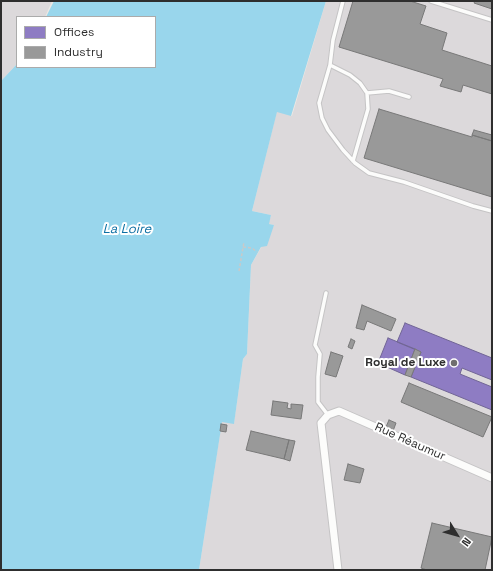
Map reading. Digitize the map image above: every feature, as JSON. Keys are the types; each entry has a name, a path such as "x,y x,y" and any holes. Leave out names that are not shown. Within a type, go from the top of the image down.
{"street":[{"name":"Rue Réaumur","path":"328,415 339,411 492,477"},
{"path":"328,415 321,423 338,570"}],"lane":[{"path":"343,1 333,40 330,65 319,103 322,118 343,150 353,161 369,173 404,182 492,211"},
{"path":"431,1 492,20"},
{"path":"330,65 350,75 360,83 367,93 368,109 353,161"},
{"path":"367,93 389,91 409,97"},
{"path":"326,293 315,345 320,354 318,402 328,415"}],"path":[{"path":"239,271 244,242"},
{"path":"243,247 252,248 257,252"}],"shaded area":[{"path":"1,1 52,1 45,16 16,16 16,65 1,81"},
{"path":"326,1 492,1 492,570 199,570 222,421 234,423 243,359 247,354 251,265 274,225 268,224 271,215 252,211 277,111 292,116"}],"water":[{"name":"La Loire","path":"54,1 326,1 291,116 277,112 252,211 271,215 269,224 274,225 267,246 261,247 251,265 247,354 243,359 234,424 222,422 199,570 1,570 1,81 16,65 16,68 156,68 156,16 46,16"}],"building: Offices":[{"name":"Royal de Luxe","path":"405,323 492,358 492,380 462,368 460,374 492,387 492,410 411,377 421,352 397,342"},
{"name":"Royal de Luxe","path":"388,338 415,349 405,375 378,363"}],"building: Industry":[{"path":"353,1 410,1 426,6 420,24 447,33 442,50 492,66 492,94 463,85 461,92 440,86 443,79 339,47"},
{"path":"475,1 492,1 492,9 474,3"},
{"path":"379,109 472,137 472,135 492,141 492,197 364,158"},
{"path":"474,130 492,135 492,141 472,135"},
{"path":"362,305 396,319 391,331 367,321 364,330 356,328"},
{"path":"351,339 355,341 352,349 348,347"},
{"path":"415,349 421,352 411,377 405,375"},
{"path":"331,352 343,356 336,377 325,374"},
{"path":"409,383 492,417 483,437 401,402"},
{"path":"273,401 288,403 287,408 291,409 291,404 303,405 301,419 271,415"},
{"path":"389,420 396,423 393,431 386,427"},
{"path":"221,424 227,425 226,432 220,431"},
{"path":"251,431 289,440 284,459 246,450"},
{"path":"289,440 295,441 290,461 284,459"},
{"path":"348,464 364,469 360,483 344,480"},
{"path":"432,523 492,537 485,570 427,570 421,568"}],"place":[{"name":"Royal de Luxe","path":"454,363"}]}
